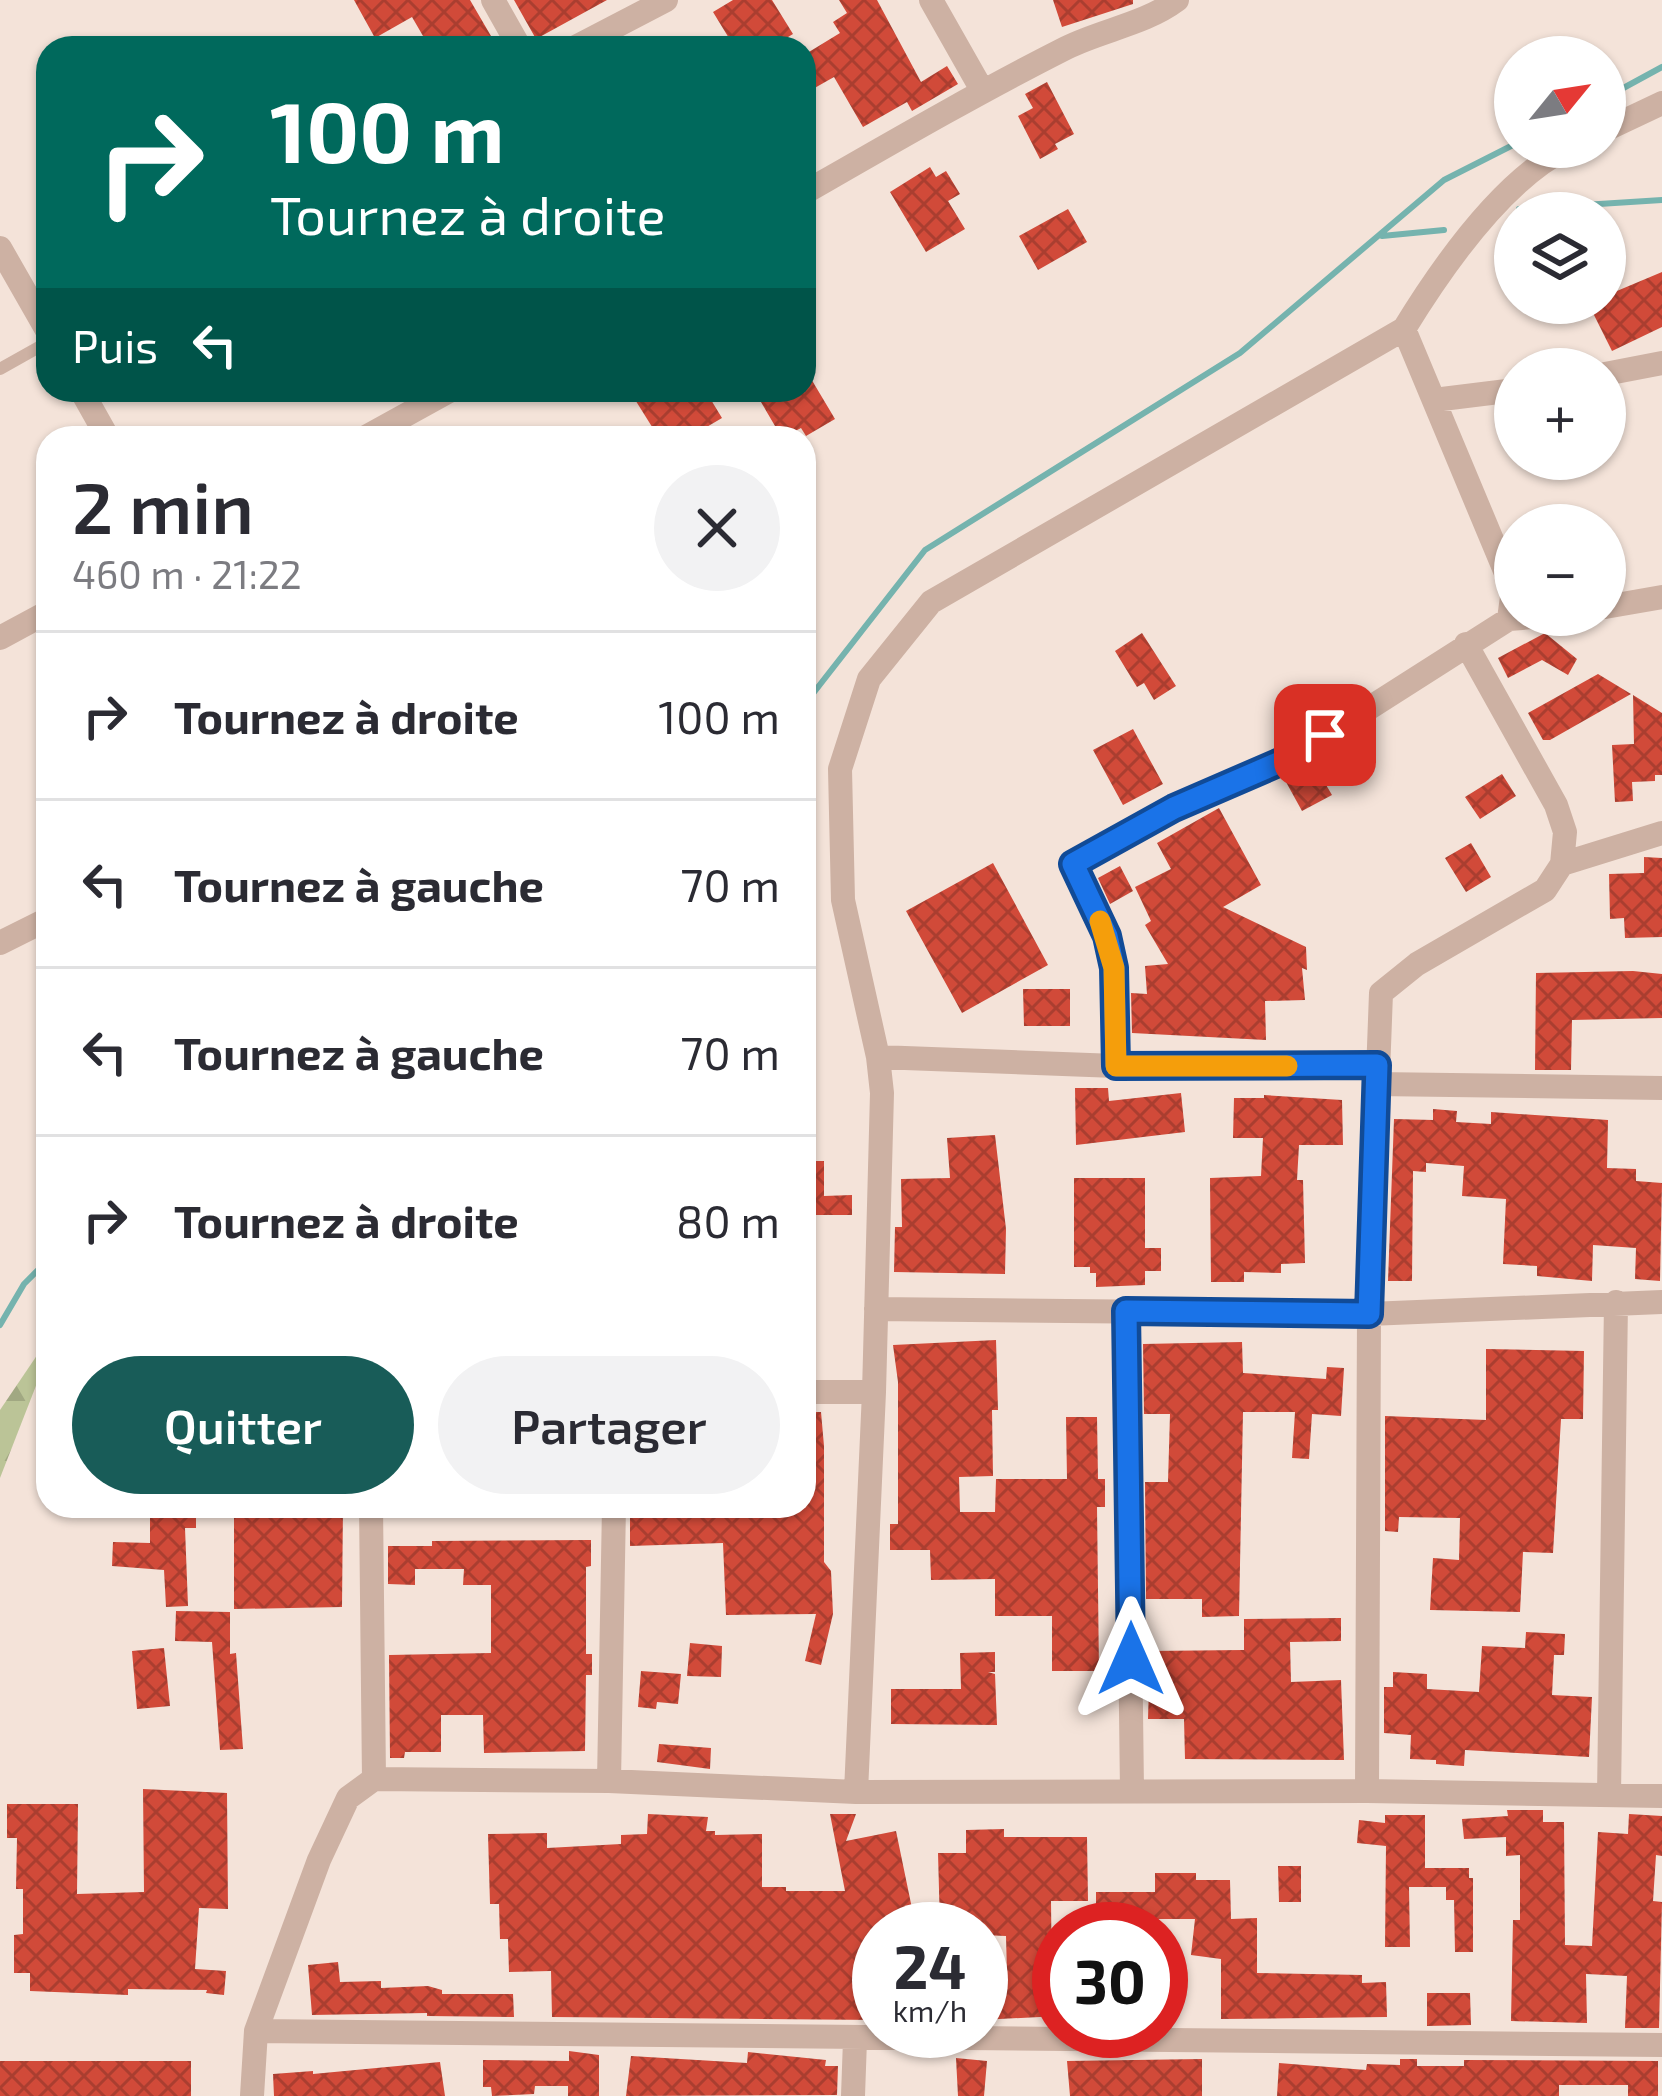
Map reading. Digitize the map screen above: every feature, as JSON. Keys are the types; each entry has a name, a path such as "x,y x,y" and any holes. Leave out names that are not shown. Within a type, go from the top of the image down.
{"street":[{"path":"493,0 513,36"},
{"path":"597,36 666,0"},
{"path":"931,0 982,90"},
{"path":"816,186 982,90 1077,42 1119,29 1177,0"},
{"path":"1626,120 1662,103"},
{"path":"856,1792 882,1093 843,900 840,769 869,679 931,602 1404,329 1428,290 1507,191 1535,168"},
{"path":"0,248 36,311"},
{"path":"1404,329 1494,544"},
{"path":"1626,370 1662,363"},
{"path":"1434,400 1494,393"},
{"path":"386,426 429,402"},
{"path":"1626,603 1662,597"},
{"path":"0,638 36,618"},
{"path":"1116,1066 1114,968 1107,936 1073,864 1174,808 1294,756 1494,628"},
{"path":"1367,1791 1369,1314 1381,993 1418,964 1545,890 1562,864 1565,832 1556,806 1466,644"},
{"path":"1562,864 1662,833"},
{"path":"0,943 36,925"},
{"path":"878,1057 1662,1088"},
{"path":"1609,1795 1616,1302"},
{"path":"876,1309 1369,1314 1662,1302"},
{"path":"1126,1311 1132,1791"},
{"path":"816,1392 874,1392"},
{"path":"371,1518 374,1779"},
{"path":"609,1781 614,1518"},
{"path":"252,2096 256,2031 333,1827 347,1798 374,1779 609,1781 856,1792 1662,1796"},
{"path":"256,2031 852,2040"},
{"path":"1008,2041 1662,2045"},
{"path":"854,2096 855,2058"}],"lane":[{"path":"0,369 36,349"}],"green space":[{"path":"36,1357 36,1386 0,1478 0,1410"}],"building":[{"path":"354,0 470,0 491,36 423,36 412,17 374,36"},
{"path":"514,0 607,0 541,36 534,36"},
{"path":"733,0 772,0 793,34 728,36 713,12"},
{"path":"839,0 877,0 921,82 947,66 958,84 912,111 907,102 863,127 834,77 816,87 816,48 840,33 833,22 847,13"},
{"path":"1053,0 1133,0 1133,4 1062,27"},
{"path":"1047,82 1074,134 1040,159 1018,116 1033,108 1025,94"},
{"path":"930,167 936,177 946,171 960,194 948,201 965,229 926,252 890,192"},
{"path":"1068,209 1087,242 1038,270 1019,236"},
{"path":"1662,272 1662,327 1610,348 1598,324 1626,324 1626,287"},
{"path":"816,387 835,419 816,430 816,426 775,426 761,402 816,402"},
{"path":"636,402 712,402 722,418 708,426 652,426"},
{"path":"1142,633 1176,686 1154,700 1144,683 1137,687 1115,651"},
{"path":"1539,636 1549,636 1577,659 1568,675 1542,660 1508,678 1498,658"},
{"path":"1598,674 1631,694 1543,740 1528,713"},
{"path":"1633,695 1662,713 1662,775 1655,775 1655,781 1632,782 1633,801 1615,802 1612,745 1634,744"},
{"path":"1133,729 1163,784 1123,805 1093,750"},
{"path":"1315,766 1332,795 1302,811 1286,782"},
{"path":"1502,774 1516,796 1480,819 1465,797"},
{"path":"1219,808 1261,885 1223,907 1306,947 1307,970 1302,968 1305,1000 1265,1001 1266,1040 1132,1033 1131,993 1147,994 1145,966 1168,964 1145,925 1151,921 1135,887 1171,869 1157,843"},
{"path":"1471,843 1491,877 1466,892 1445,858"},
{"path":"1644,857 1662,858 1662,937 1625,938 1624,918 1610,919 1609,874 1644,873"},
{"path":"993,863 1048,965 962,1013 906,911"},
{"path":"1120,866 1133,891 1110,904 1098,878"},
{"path":"1536,973 1662,974 1662,1018 1572,1020 1571,1070 1535,1070"},
{"path":"1023,989 1070,989 1070,1026 1024,1026"},
{"path":"1075,1088 1108,1088 1109,1101 1181,1093 1185,1132 1076,1145"},
{"path":"1234,1098 1342,1100 1343,1145 1299,1145 1297,1180 1303,1180 1305,1263 1281,1264 1281,1273 1244,1272 1244,1282 1211,1282 1210,1178 1261,1176 1263,1138 1233,1138"},
{"path":"1433,1109 1457,1111 1456,1122 1491,1124 1491,1112 1608,1120 1607,1168 1636,1169 1636,1181 1662,1183 1660,1281 1635,1279 1636,1248 1593,1245 1592,1281 1537,1276 1537,1266 1503,1264 1506,1199 1462,1196 1464,1166 1426,1163 1426,1172 1413,1171 1412,1281 1388,1281 1394,1119 1433,1120"},
{"path":"995,1135 1006,1229 1005,1274 894,1272 895,1227 902,1227 901,1179 950,1178 947,1138"},
{"path":"816,1161 824,1161 824,1196 852,1195 852,1215 816,1215"},
{"path":"1074,1178 1145,1178 1145,1248 1161,1248 1161,1271 1145,1271 1145,1285 1096,1287 1096,1273 1090,1273 1090,1267 1074,1267"},
{"path":"996,1340 993,1476 959,1477 960,1512 995,1512 996,1479 1067,1479 1066,1417 1097,1417 1098,1479 1105,1479 1105,1507 1097,1507 1099,1671 1052,1671 1052,1616 995,1616 995,1579 931,1580 930,1550 890,1550 890,1524 898,1524 898,1382 893,1345"},
{"path":"1242,1342 1243,1373 1326,1379 1327,1367 1344,1368 1341,1416 1312,1414 1309,1459 1292,1458 1295,1412 1243,1412 1239,1616 1202,1617 1202,1599 1146,1599 1145,1482 1168,1482 1170,1414 1144,1414 1143,1344"},
{"path":"1486,1349 1584,1351 1583,1419 1561,1419 1553,1553 1523,1552 1520,1612 1430,1610 1433,1558 1459,1560 1460,1518 1399,1517 1398,1532 1385,1531 1385,1416 1486,1420"},
{"path":"816,1412 821,1412 824,1562 831,1571 833,1614 821,1665 805,1661 816,1614 726,1615 723,1543 630,1546 630,1518 816,1518"},
{"path":"150,1518 196,1518 196,1528 185,1528 188,1606 166,1607 164,1570 112,1566 113,1542 150,1543"},
{"path":"234,1518 343,1518 342,1607 234,1609"},
{"path":"591,1540 591,1566 586,1567 586,1654 592,1654 592,1675 586,1675 585,1751 484,1753 483,1715 441,1715 441,1752 405,1752 404,1758 390,1758 389,1655 491,1653 491,1585 463,1585 464,1569 415,1569 415,1585 388,1584 388,1546 432,1546 432,1541"},
{"path":"176,1611 230,1612 230,1654 236,1653 243,1749 220,1750 212,1642 175,1641"},
{"path":"1341,1618 1341,1641 1290,1642 1291,1682 1341,1680 1344,1760 1185,1759 1184,1719 1148,1719 1150,1651 1244,1650 1244,1619"},
{"path":"1526,1632 1565,1634 1564,1655 1554,1655 1552,1695 1592,1697 1589,1757 1465,1750 1464,1766 1436,1764 1436,1760 1410,1759 1411,1735 1384,1733 1384,1687 1393,1687 1393,1672 1427,1674 1427,1689 1479,1692 1482,1646 1525,1648"},
{"path":"690,1643 722,1646 721,1677 687,1676"},
{"path":"164,1648 170,1706 137,1709 132,1651"},
{"path":"995,1652 995,1672 988,1672 995,1674 997,1725 891,1724 891,1689 961,1689 960,1653"},
{"path":"641,1671 681,1674 678,1704 638,1707"},
{"path":"659,1744 711,1748 710,1769 657,1762"},
{"path":"143,1789 227,1793 228,1909 199,1908 195,1969 226,1971 224,1995 207,1990 128,1989 128,1995 30,1991 30,1973 14,1973 14,1935 23,1934 23,1889 16,1889 17,1838 7,1838 7,1804 78,1804 77,1894 144,1892"},
{"path":"1507,1810 1543,1810 1543,1822 1564,1822 1565,1945 1592,1946 1598,1832 1628,1834 1629,1814 1662,1816 1662,1856 1656,1855 1653,1901 1662,1902 1659,2028 1625,2028 1627,1976 1586,1974 1587,2023 1511,2021 1520,1855 1506,1856 1506,1837 1464,1839 1462,1819 1508,1816"},
{"path":"648,1814 708,1817 706,1831 715,1831 715,1835 762,1834 762,1887 845,1891 830,1814 856,1814 846,1841 896,1831 911,1902 852,1902 852,2020 552,2017 551,1971 509,1972 508,1939 500,1939 499,1904 490,1904 488,1834 547,1833 547,1848 621,1844 621,1835 647,1834"},
{"path":"1385,1815 1425,1815 1425,1868 1469,1868 1473,1952 1455,1952 1454,1900 1446,1900 1446,1887 1409,1887 1410,1947 1385,1947 1386,1846 1357,1843 1359,1820 1385,1823"},
{"path":"1004,1829 1004,1837 1087,1837 1088,1901 1032,1902 1032,2017 1008,2019 1008,1902 939,1902 938,1853 966,1853 966,1830"},
{"path":"1278,1866 1301,1866 1301,1902 1279,1902"},
{"path":"1155,1873 1196,1873 1196,1880 1230,1880 1231,1919 1257,1918 1257,1973 1362,1975 1362,1983 1386,1982 1387,2017 1221,2019 1221,1959 1191,1955 1195,1919 1188,1919 1188,1902 1096,1902 1096,1892 1155,1892"},
{"path":"338,1962 340,1982 381,1981 381,1988 428,1986 442,1994 513,1994 514,2017 312,2015 308,1965"},
{"path":"1427,1993 1470,1993 1471,2025 1427,2026"},
{"path":"569,2051 599,2055 599,2096 568,2096 568,2086 535,2086 534,2094 492,2096 491,2087 483,2087 483,2060 569,2061"},
{"path":"748,2052 826,2060 825,2066 838,2066 837,2095 626,2096 631,2056 747,2063"},
{"path":"956,2058 987,2061 984,2096 958,2096"},
{"path":"1202,2059 1202,2096 1070,2096 1067,2061"},
{"path":"1400,2059 1417,2059 1417,2066 1464,2066 1464,2060 1658,2061 1658,2096 1628,2096 1628,2085 1559,2085 1559,2096 1277,2096 1279,2063 1366,2070 1367,2064 1400,2065"},
{"path":"0,2061 191,2061 191,2096 0,2096"},
{"path":"440,2062 445,2096 274,2096 273,2074"}],"waterway":[{"path":"1626,87 1662,67"},
{"path":"816,690 925,550 1240,353 1444,180 1494,155"},
{"path":"1626,202 1662,200"},
{"path":"1382,236 1444,230"},
{"path":"0,1325 36,1272"}],"slow traffic":[{"path":"1100,921 1114,968 1116,1066 1287,1066"}],"route":[{"path":"1131,1659 1126,1311 1369,1314 1377,1065 1116,1066 1114,968 1107,936 1073,864 1174,808 1294,756 1325,735"}]}
